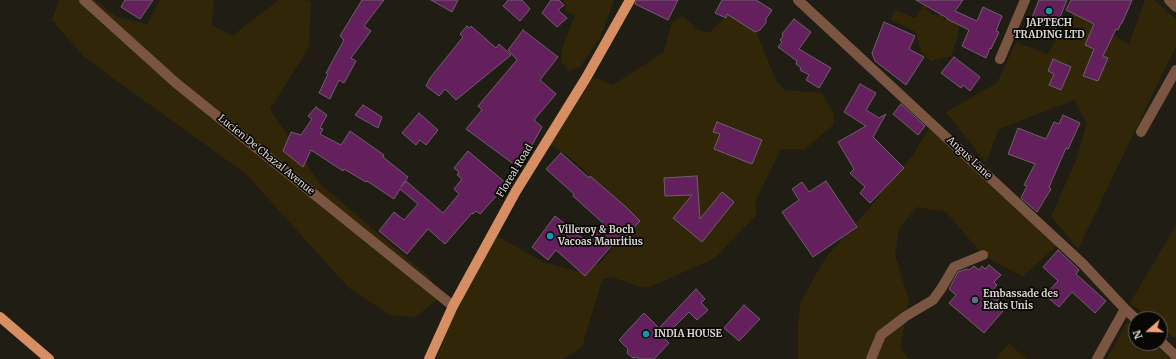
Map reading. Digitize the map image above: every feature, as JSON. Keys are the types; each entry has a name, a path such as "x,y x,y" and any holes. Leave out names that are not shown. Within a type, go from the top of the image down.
{"main road":[{"name":"Floreal Road","path":"429,359 453,306 516,190 586,78 630,0"},
{"path":"0,317 49,359"}],"street":[{"name":"Lucien De Chazal Avenue","path":"84,0 176,83 453,306"},
{"name":"Angus Lane","path":"798,0 1083,264 1128,312"},
{"path":"1000,59 1025,0"},
{"path":"1168,0 1176,7"},
{"path":"1141,132 1176,70"},
{"path":"871,359 881,335 906,316 933,300 954,268 983,255"},
{"path":"1097,359 1125,309"},
{"path":"1168,348 1176,356"}],"shaded area":[{"path":"59,0 95,0 117,17 147,24 160,0 214,0 212,25 232,36 279,0 306,0 311,2 309,47 270,109 319,183 429,277 441,297 415,317 390,315 349,288 246,174 84,57 52,20"},
{"path":"564,0 614,0 600,38 580,67 569,71 561,61 562,49 575,15 565,11"},
{"path":"741,0 756,0 757,34 776,80 784,90 822,93 834,114 833,125 805,149 781,149 755,202 757,214 715,258 650,287 637,286 612,277 602,280 582,347 563,359 437,359 453,306 497,236 543,262 579,272 600,263 625,234 626,210 571,158 550,144 594,77 613,85 664,52 672,22 682,16 698,30 709,33"},
{"path":"1145,0 1154,0 1176,19 1176,46 1078,249 1051,216 1075,163 1087,123 1074,100 999,129 986,163 946,112 997,83 1016,42 1047,54 1073,13 1129,44"},
{"path":"924,5 932,15 943,15 944,20 959,20 958,35 951,56 931,61 921,52 916,32 891,20 894,10 916,18"},
{"path":"930,127 1006,200 1057,245 1023,277 983,255 946,212 917,207 899,229 895,255 909,301 900,348 909,359 798,359 798,325 801,301 826,257 873,204 897,171 911,158"},
{"path":"1176,225 1176,339 1168,332 1168,311 1140,311 1130,303"},
{"path":"1127,322 1128,351 1162,351 1171,359 1107,359"},
{"path":"1009,343 1026,359 996,359"}],"building":[{"path":"125,0 153,0 140,19 121,7"},
{"path":"362,0 384,0 364,26 371,31 351,58 356,61 344,83 339,80 330,99 319,93 328,74 326,73 344,40 340,36"},
{"path":"431,0 458,0 452,12"},
{"path":"508,0 522,0 530,9 520,21 503,6"},
{"path":"551,0 559,0 564,5 558,10 567,18 557,27 542,13"},
{"path":"636,0 678,0 668,20 635,4"},
{"path":"722,0 756,0 772,10 766,19 766,23 760,30 755,32 727,14 726,18 715,13"},
{"path":"916,0 963,0 955,11 977,21 983,7 1002,16 996,31 999,32 986,58 962,46 969,30 947,19"},
{"name":"JAPTECH TRADING LTD","path":"1039,0 1067,0 1055,29 1031,20"},
{"path":"1071,0 1132,0 1122,23 1118,30 1116,29 1103,56 1108,58 1098,81 1083,76 1094,49 1085,45 1094,24 1066,10"},
{"path":"794,19 811,32 799,49 831,68 819,88 806,80 809,75 800,70 801,68 796,64 797,61 778,47 782,42 780,40 783,36 782,34"},
{"path":"884,22 915,36 909,49 924,57 906,85 875,61 872,53"},
{"path":"467,26 469,28 471,26 496,48 499,44 511,55 456,100 445,89 439,96 426,86 430,78 463,37 460,34"},
{"path":"523,30 558,57 540,80 556,94 534,120 542,127 519,168 466,129 482,110 478,106 517,60 508,50"},
{"path":"954,57 980,77 970,91 963,85 961,88 941,73"},
{"path":"1053,59 1071,67 1061,90 1049,85 1054,74 1048,71"},
{"path":"860,84 876,93 866,110 879,118 886,114 873,137 904,168 870,203 860,193 865,187 850,173 854,169 838,142 866,126 844,112"},
{"path":"901,104 925,126 918,135 893,114"},
{"path":"363,105 382,117 378,128 355,115"},
{"path":"316,107 327,115 320,128 323,129 320,134 341,145 350,131 384,155 383,157 408,177 401,187 406,181 443,213 459,194 454,189 462,179 457,175 459,172 454,168 468,151 507,184 480,214 476,211 473,214 472,213 445,244 428,229 407,254 379,231 394,212 404,220 418,204 400,189 394,199 367,181 366,182 344,169 343,171 311,150 303,167 283,151 291,132 301,135 312,119 308,116"},
{"path":"419,113 438,130 426,145 420,140 416,145 402,133"},
{"path":"1063,115 1080,123 1068,149 1066,148 1049,187 1051,189 1037,212 1021,198 1027,186 1024,185 1035,164 1008,154 1018,128 1046,139 1054,122 1059,124"},
{"path":"717,122 762,140 752,164 714,149 720,134 713,132"},
{"path":"561,153 589,178 590,176 640,221 617,246 614,243 585,276 556,250 548,260 532,247 555,216 586,241 603,223 546,169"},
{"path":"697,176 700,219 722,192 734,202 702,242 673,218 692,195 665,196 664,178"},
{"path":"826,181 857,227 813,257 782,212 799,200 792,189 802,182 809,192"},
{"path":"1058,250 1079,270 1076,274 1106,301 1095,313 1072,292 1059,307 1045,295 1058,281 1043,267"},
{"name":"Embassade des Etats Unis","path":"989,265 1001,275 994,282 997,285 992,291 1000,297 995,304 1003,311 984,333 949,303 956,295 949,289 958,272 967,269 969,270 974,266 979,270 982,266 985,269"},
{"name":"INDIA HOUSE","path":"696,289 705,299 701,303 708,310 697,320 689,312 674,327 675,328 665,339 669,343 654,359 633,358 627,353 628,349 619,340 644,313 659,328"},
{"path":"744,305 760,319 739,341 724,328"}],"place":[{"name":"JAPTECH TRADING LTD","path":"1049,11"},
{"name":"Villeroy & Boch Vacoas Mauritius","path":"550,236"},
{"name":"Embassade des Etats Unis","path":"975,300"},
{"name":"INDIA HOUSE","path":"646,334"}]}
